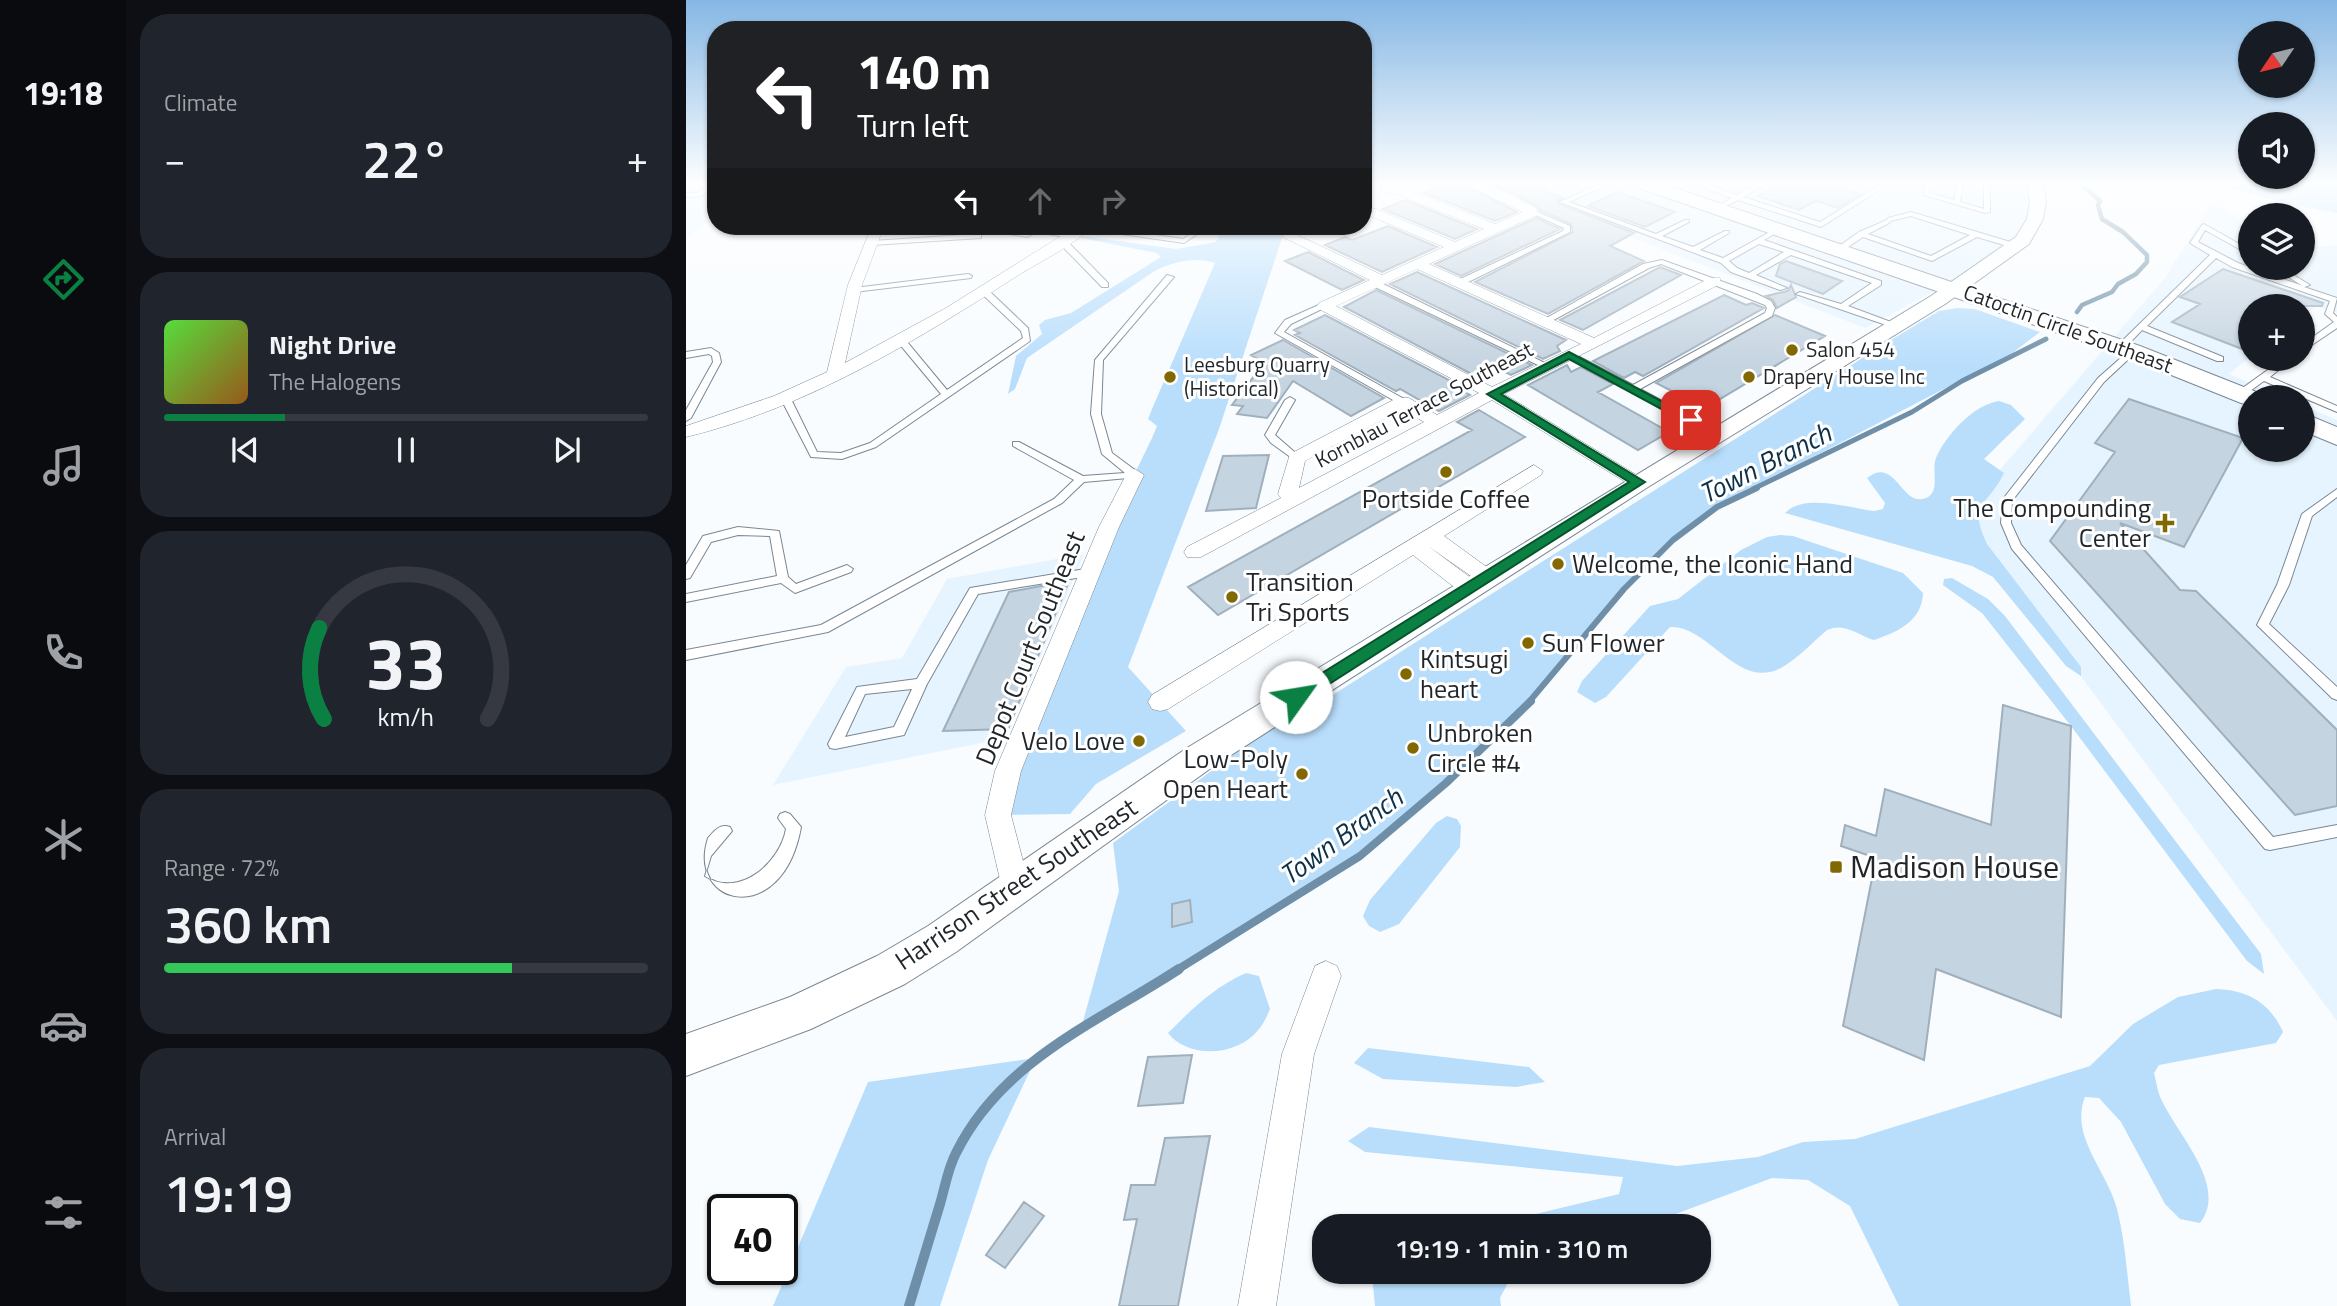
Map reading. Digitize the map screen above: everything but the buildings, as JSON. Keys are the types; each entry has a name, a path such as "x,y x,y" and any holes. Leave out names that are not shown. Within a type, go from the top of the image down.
{"main road":[{"name":"Catoctin Circle Southeast","path":"1827,245 2127,349 2238,393"},
{"path":"2315,427 2337,437"}],"street":[{"path":"835,374 854,290 871,245"},
{"path":"686,432 785,397 835,374 900,339 1054,245"},
{"path":"1306,245 1378,282"},
{"path":"1450,245 1455,247"},
{"path":"1324,306 1460,245"},
{"name":"Harrison Street Southeast","path":"686,1055 797,1015 854,989 942,939 1199,758 1639,482 1955,289 2014,246"},
{"path":"1417,264 1594,344"},
{"name":"Kornblau Terrace Southeast","path":"1194,552 1545,365 1594,344 1715,281"},
{"path":"1324,306 1493,394 1639,482"},
{"path":"1292,501 1289,494 1297,457 1403,402 1438,423"},
{"path":"1160,702 1534,471"},
{"name":"Depot Court Southeast","path":"1016,888 1007,859 999,814 1008,771 1091,572 1135,475"},
{"path":"1421,540 1480,583"},
{"path":"1257,1306 1298,1054 1326,976"}],"lane":[{"path":"1084,245 1105,285"},
{"path":"1459,283 1539,245"},
{"path":"1681,245 1784,287"},
{"path":"1694,250 1703,245"},
{"path":"1724,261 1752,245"},
{"path":"1770,245 1878,283 1843,306 1827,302 1802,293 1843,306 1895,326"},
{"path":"1839,249 1847,245"},
{"path":"1893,245 1932,259 1957,245"},
{"path":"2198,245 2235,265 2334,300"},
{"path":"1754,274 1790,252"},
{"path":"2215,254 2141,327 2127,349 2007,501 2006,523 2016,546 2270,844 2337,831"},
{"path":"1545,321 1653,263 1672,264 1768,303 1771,309 1769,314 1633,389"},
{"path":"854,290 968,276"},
{"path":"1135,475 1107,454 1096,414 1099,360 1170,277"},
{"path":"2298,280 2334,300"},
{"path":"1378,282 1545,365"},
{"path":"785,397 814,455 842,456 873,445 1027,339 1025,330 983,289"},
{"path":"2315,339 2337,323 2329,314 2334,300"},
{"path":"1324,306 1288,322 1279,333 1403,402"},
{"path":"2141,327 2220,359"},
{"path":"900,339 946,395"},
{"path":"686,355 711,351 716,355 717,362 686,418"},
{"path":"1569,355 1691,420"},
{"path":"2255,385 2271,371"},
{"path":"2263,377 2337,409"},
{"path":"1290,400 1270,435 1274,441 1297,457"},
{"path":"1016,444 1081,479 1135,475"},
{"path":"686,655 824,629 1058,501 1081,479"},
{"path":"2337,492 2307,514 2283,585 2263,625 2337,695"},
{"path":"686,575 707,538 738,531 775,533 783,579 794,589 847,569"},
{"path":"921,683 861,690 835,744 899,731 921,683 974,591 1091,572"},
{"path":"686,598 783,579"},
{"path":"725,831 698,863 697,878 706,889 724,892 746,887 768,875 785,859 794,842 794,827 785,817"}],"shaded area":[{"path":"1116,245 1176,249 1199,245 1280,245 1219,429 1128,667 1186,731 1096,784 1070,814 998,815 1109,527 1157,426 1148,419 1215,263 1183,261 1153,272 1027,358 1015,389 1008,394 1016,356 1042,334 1039,325 1045,320 1071,313 1161,257 1157,253"},
{"path":"1651,245 2015,245 2011,250 1865,328"},
{"path":"2185,245 2238,245 2238,280 2315,280 2315,247 2337,245 2337,313 2315,307 2315,294 2238,294 2238,367 2229,374 2255,385 2238,385 2238,462 2315,462 2315,410 2337,420 2337,1021 1961,515 2165,278"},
{"path":"1975,309 2040,332 2011,354 1717,507 1673,540 1624,589 1528,704 1446,783 1360,856 1162,980 1082,1025 1119,891 1113,843 1281,720 1295,719 1886,343 1939,311"},
{"path":"1999,401 2011,405 2025,419 1984,459 2004,473 1979,512 1981,530 1987,544 2081,667 2081,676 2066,666 1993,577 1972,566 1785,513 1794,507 1815,503 1874,511 1883,509 1885,503 1867,478 1877,473 1892,477 1910,496 1917,499 1926,498 1933,491 1936,458 1946,440 1970,415"},
{"path":"1793,536 1903,573 1923,593 1918,611 1900,629 1874,640 1845,628 1827,630 1787,664 1765,673 1737,665 1698,636 1684,629 1670,627 1606,697 1595,703 1577,692 1582,681 1650,606 1678,599 1741,550 1767,537"},
{"path":"1084,554 1006,738 773,785 846,667 902,658 947,579"},
{"path":"1952,578 1988,599 2005,616 2261,954 2264,974 2247,961 2071,726 1982,613 1943,585 1944,579"},
{"path":"1447,816 1457,819 1461,826 1460,847 1399,924 1380,932 1369,926 1363,916 1370,900 1436,823"},
{"path":"1246,973 1259,976 1270,1009 1259,1029 1250,1038 1227,1049 1201,1051 1177,1042 1168,1033 1214,992"},
{"path":"2216,989 2248,995 2272,1013 2283,1032 2276,1043 2159,1065 2154,1073 2166,1109 2204,1175 2208,1192 2207,1208 2200,1223 2180,1219 2165,1204 2121,1122 2099,1098 2085,1097 2081,1111 2082,1126 2117,1209 2131,1306 1899,1306 1850,1206 1808,1180 1772,1178 1676,1214 1535,1214 1619,1194 1623,1177 1365,1152 1348,1141 1369,1127 1677,1166 1758,1157 1803,1142 1855,1139 2090,1066 2133,1024 2178,997"},
{"path":"1368,1048 1529,1067 1545,1082 1516,1087 1383,1079 1354,1063"},
{"path":"1036,1058 988,1160 940,1306 773,1306 782,1285 798,1285 798,1247 868,1082"},
{"path":"1373,1284 1507,1284 1500,1298 1501,1306 1375,1306"}],"waterway":[{"name":"Town Branch","path":"2077,312 2082,305 2112,292 2118,284 2136,274 2147,262 2147,255 2137,245"},
{"name":"Town Branch","path":"1753,489 1912,412 1962,381 2046,339"},
{"name":"Town Branch","path":"1529,702 1624,589 1673,540 1717,507 1757,488"},
{"name":"Town Branch","path":"1177,970 1360,856 1446,783 1531,701"},
{"name":"Town Branch","path":"909,1306 951,1165 975,1121 999,1092 1054,1046 1179,969"}],"place":[{"name":"Salon 454","path":"1792,350"},
{"name":"Leesburg Quarry (Historical)","path":"1170,377"},
{"name":"Drapery House Inc","path":"1749,377"},
{"name":"Portside Coffee","path":"1446,472"},
{"name":"The Compounding Center","path":"2165,523"},
{"name":"Welcome, the Iconic Hand","path":"1558,564"},
{"name":"Transition Tri Sports","path":"1232,597"},
{"name":"Sun Flower","path":"1528,643"},
{"name":"Kintsugi heart","path":"1406,674"},
{"name":"Velo Love","path":"1139,741"},
{"name":"Unbroken Circle #4","path":"1413,748"},
{"name":"Low-Poly Open Heart","path":"1302,774"},
{"name":"Madison House","path":"1836,867"}],"route":[{"path":"1296,697 1639,482 1493,394 1569,355 1691,420"}]}
